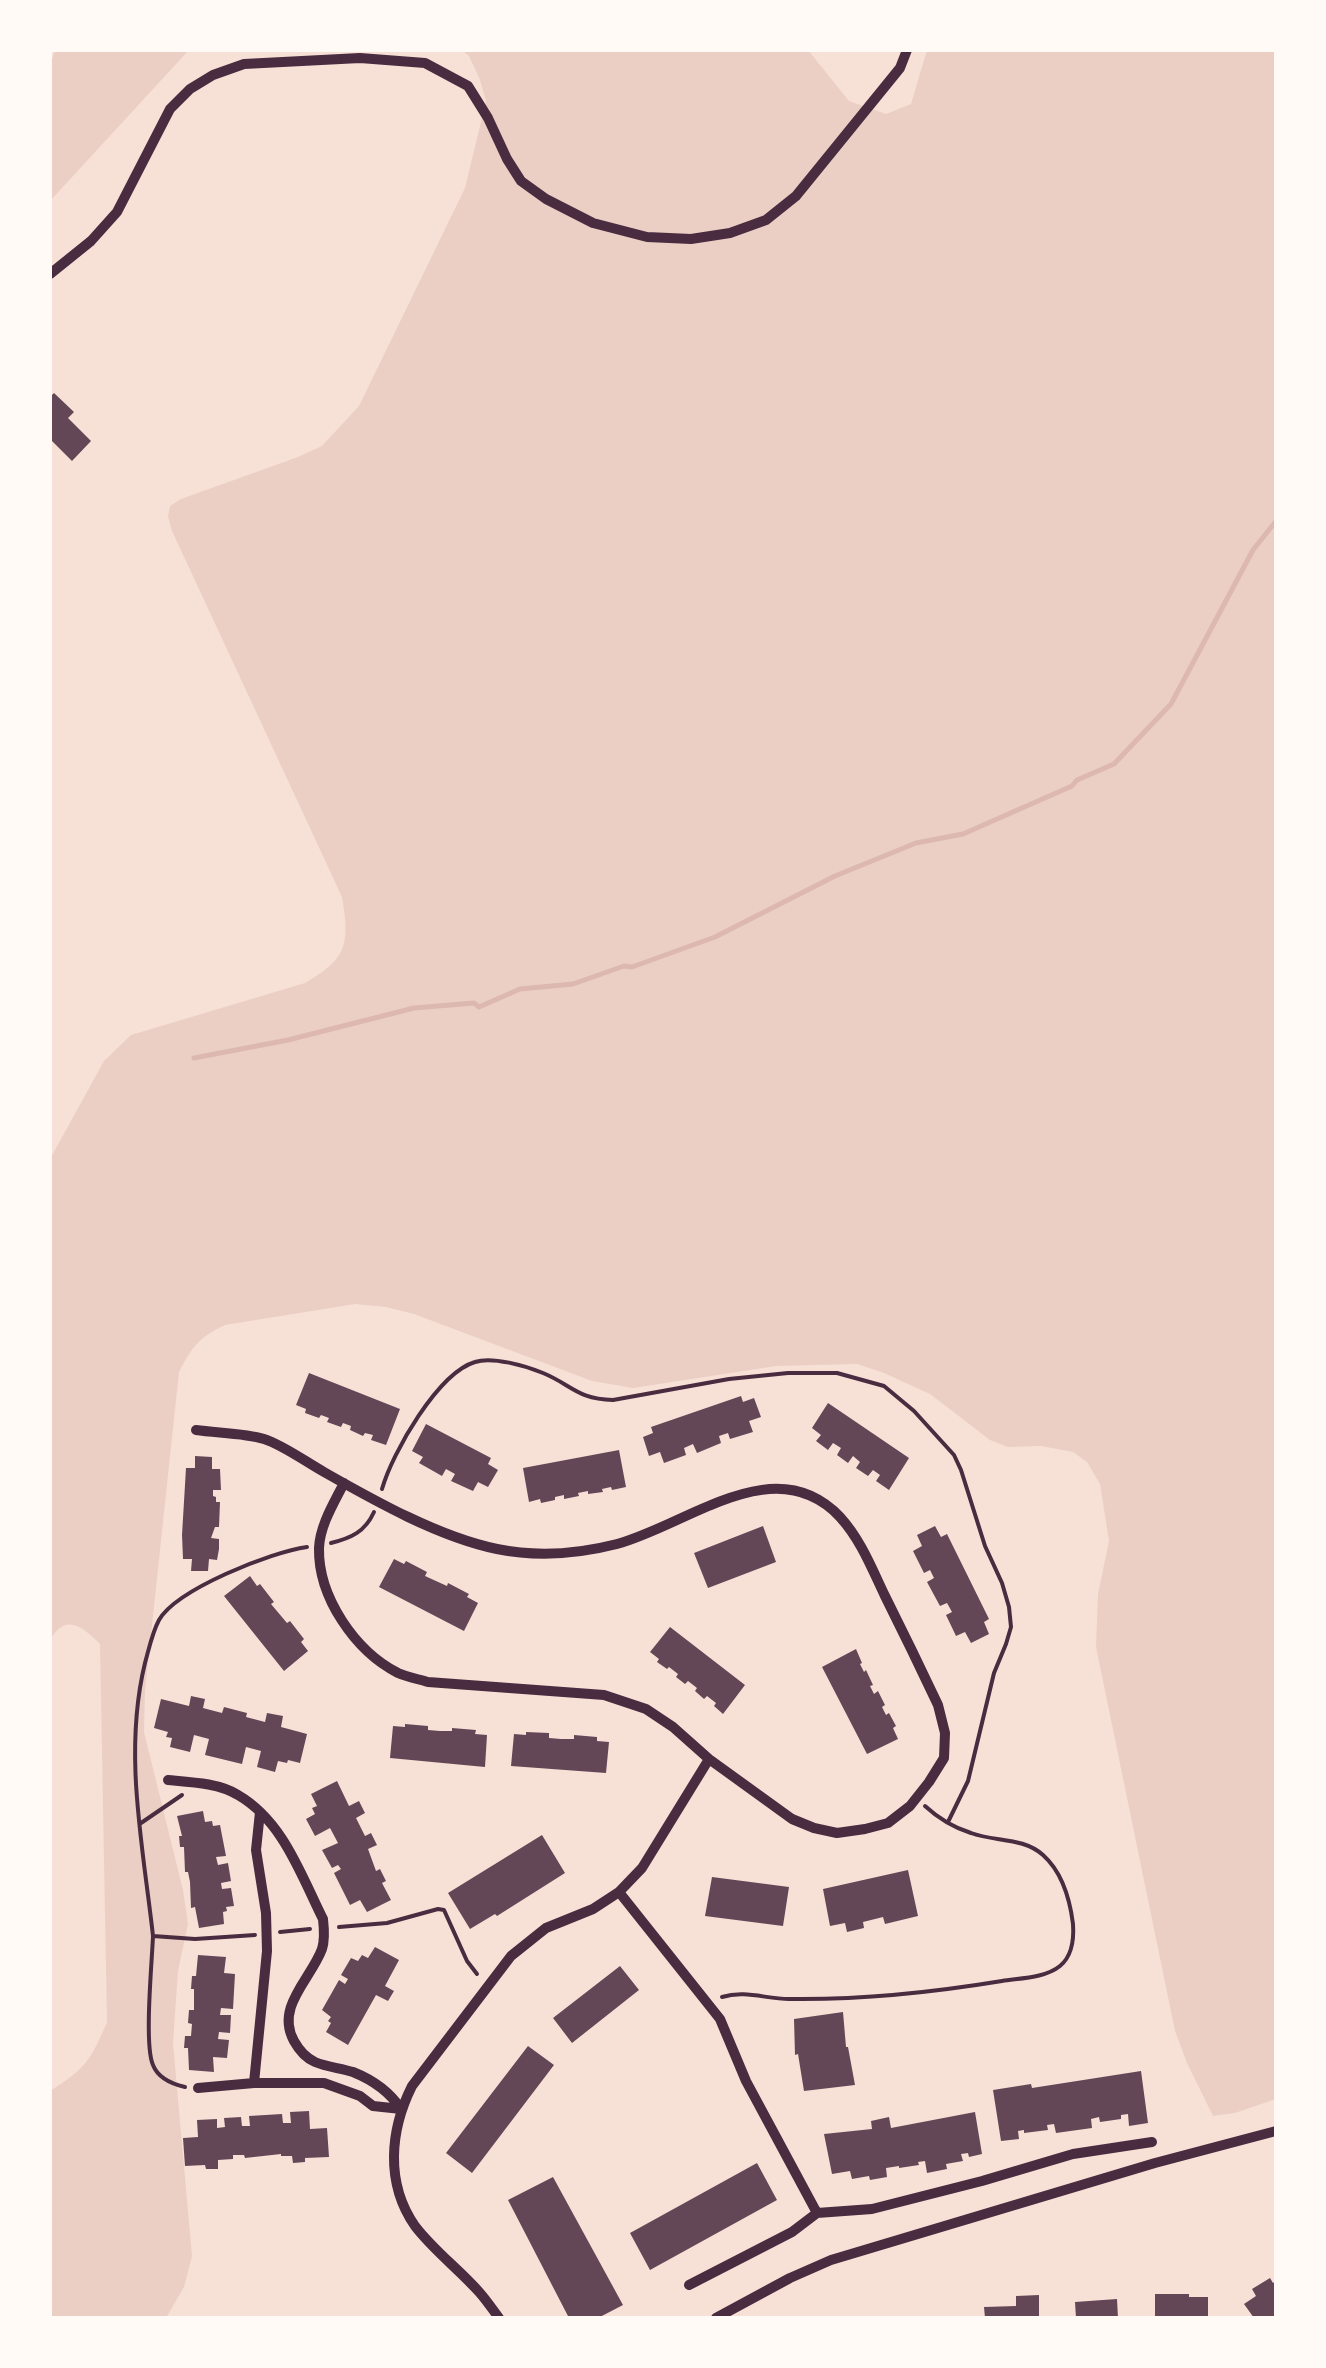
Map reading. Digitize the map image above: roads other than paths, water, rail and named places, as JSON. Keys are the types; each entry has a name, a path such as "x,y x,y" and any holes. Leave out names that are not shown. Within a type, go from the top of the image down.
{"street":[{"path":"50,274 91,241 117,212 170,110 190,90 214,75 244,64 360,58 425,63 468,86 521,181 546,199 593,223 647,237 691,239 730,234 766,220 796,196 900,68 907,50"},
{"path":"196,1430 264,1439 461,1540 499,1550 543,1554 617,1544 755,1489 788,1489 814,1496 839,1516 858,1540 938,1705 946,1732 944,1758 916,1799 888,1822 837,1833 792,1819 646,1710 604,1695 428,1682 400,1674 370,1653 343,1622 328,1593 319,1546 322,1529 344,1483"},
{"path":"500,2318 413,2223 396,2185 393,2154 401,2109 412,2086 511,1956 546,1928 593,1909 619,1892 642,1868 709,1759"},
{"path":"168,1780 236,1793 260,1812 282,1838 324,1919 322,1948 293,2000 288,2020 291,2036 310,2060 352,2072 390,2092 401,2109"},
{"path":"254,2084 267,1934 256,1850 260,1812"},
{"path":"619,1892 720,2019 746,2082 817,2213"},
{"path":"198,2088 324,2083 360,2096 373,2106 401,2109"},
{"path":"716,2318 831,2260 1155,2163 1276,2132"},
{"path":"689,2286 792,2232 817,2213 872,2209 1073,2154 1152,2142"}],"waterway":[{"path":"194,1058 288,1040 414,1008 474,1003 479,1007 520,989 573,984 624,966 632,967 715,937 835,876 916,843 963,834 1072,786 1114,764 1171,704 1253,550 1276,521"}]}
